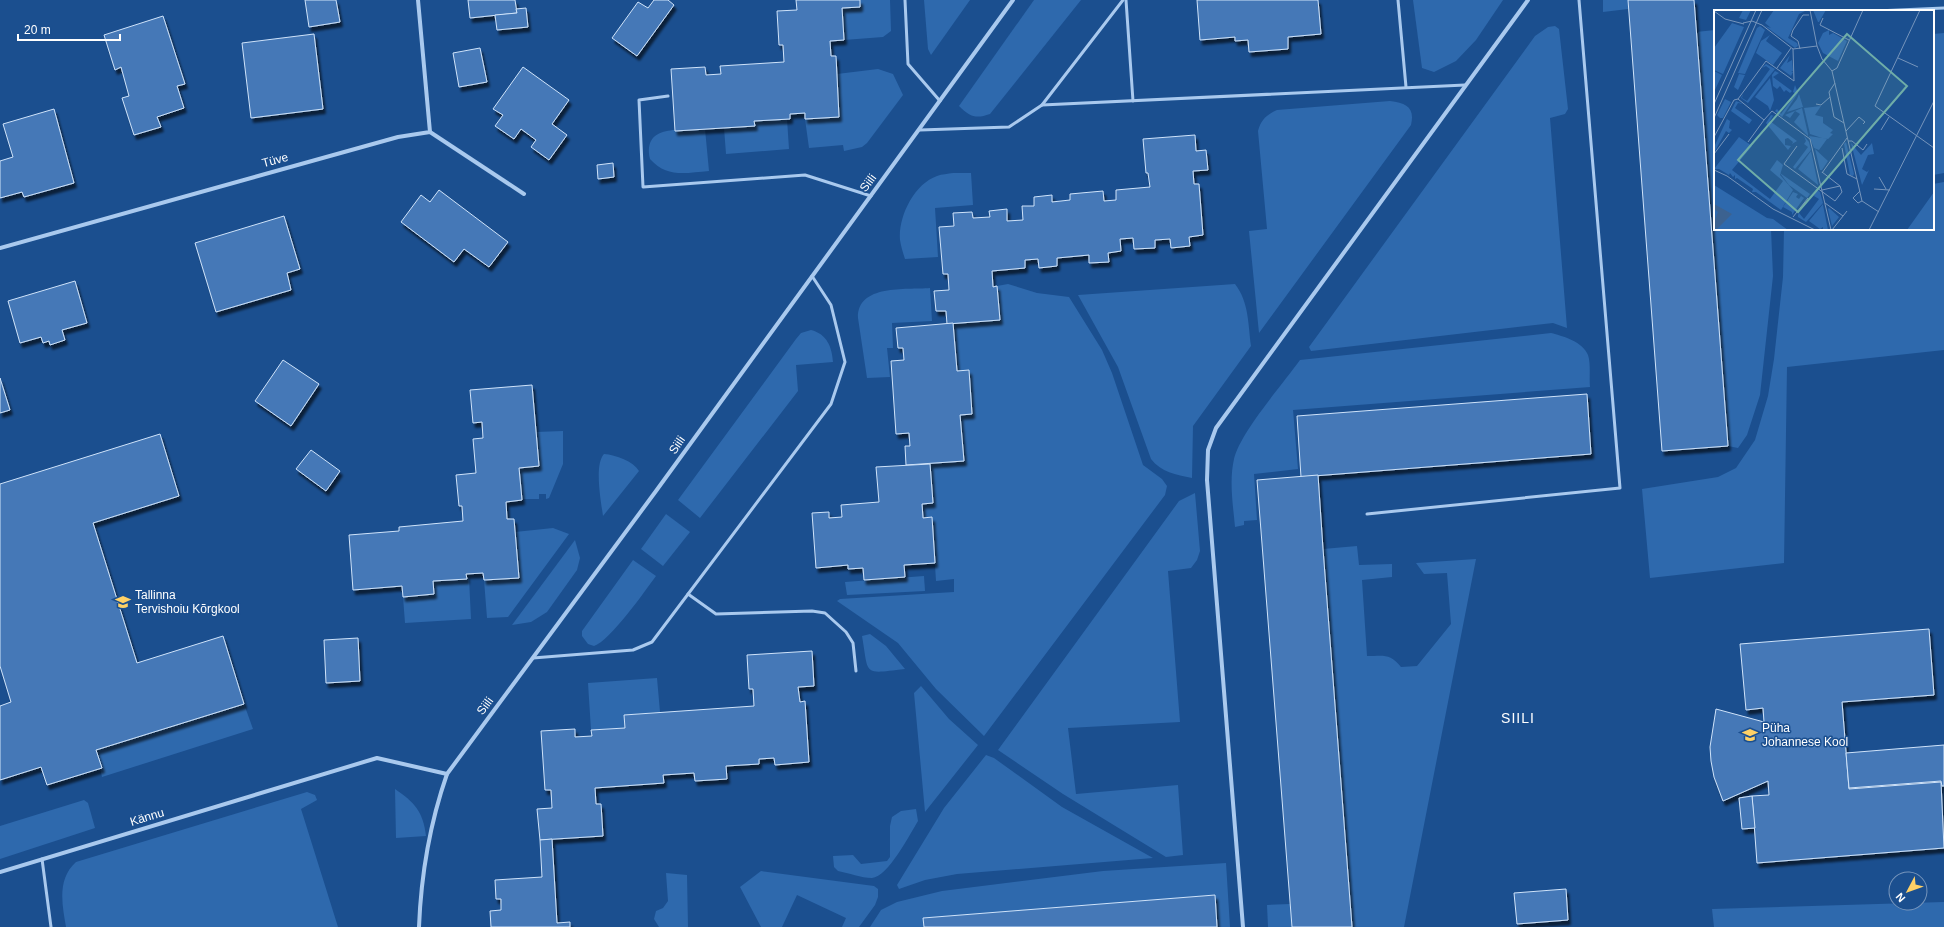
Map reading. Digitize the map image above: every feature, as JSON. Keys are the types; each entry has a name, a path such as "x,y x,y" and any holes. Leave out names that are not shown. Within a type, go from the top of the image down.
{"street":[{"path":"418,0 430,132 524,194"},
{"name":"Siili","path":"419,927 420,888 440,795 447,774 870,196 920,130 1013,0"},
{"path":"1243,927 1207,480 1208,450 1216,428 1528,0"},
{"name":"Tüve","path":"0,248 398,137 430,132"},
{"name":"Kännu","path":"0,872 377,758 447,774"}],"lane":[{"path":"905,0 908,64 940,101"},
{"path":"1125,0 1132,101"},
{"path":"920,130 1009,127 1042,105 1125,0"},
{"path":"1398,0 1406,87"},
{"path":"1367,514 1486,500 1620,488 1579,0"},
{"path":"1899,10 1944,8"},
{"path":"1042,105 1465,85"},
{"path":"668,96 639,100 643,187 805,176 870,196"},
{"path":"533,658 633,650 652,642 831,404 845,362 831,304 812,276"},
{"path":"688,594 716,614 812,611 825,613 846,632 853,643 856,670"},
{"path":"42,859 51,927"}],"shaded area":[{"path":"860,0 890,0 891,31 883,37 844,40 842,8 860,7"},
{"path":"924,0 970,0 931,55 928,49"},
{"path":"1034,0 1081,0 990,114 977,117 970,115 959,106"},
{"path":"1413,0 1503,0 1476,40 1456,61 1434,72 1422,68"},
{"path":"1603,0 1628,0 1628,9 1603,12"},
{"path":"1555,26 1559,29 1568,109 1565,114 1550,118 1567,328 1553,323 1311,351 1309,347 1535,36 1548,27"},
{"path":"1714,30 1714,230 1771,230 1773,276 1760,395 1747,435 1738,448 1728,446 1696,32"},
{"path":"1944,33 1944,173 1934,175 1934,34"},
{"path":"878,69 893,74 903,95 867,143 862,147 844,151 843,145 809,148 805,119 839,117 837,74"},
{"path":"1390,101 1401,103 1411,110 1411,125 1259,333 1249,231 1267,229 1258,131 1262,121 1277,110"},
{"path":"787,119 789,149 726,154 724,128 755,126 754,121"},
{"path":"705,129 709,171 684,173 670,172 656,165 650,159 649,147 652,139 658,134 675,130"},
{"path":"971,173 973,205 935,208 938,257 905,259 900,240 900,231 909,202 921,186 929,180 939,175"},
{"path":"1944,182 1944,350 1787,367 1784,563 1650,578 1642,489 1718,477 1736,468 1755,440 1768,396 1774,359 1783,277 1784,230 1934,230 1934,184"},
{"path":"1008,284 1037,293 1069,297 1102,350 1112,373 1143,465 1162,479 1167,486 1165,495 984,736 936,689 898,643 837,601 840,599 954,592 954,579 936,581 932,518 923,518 922,504 933,503 930,464 964,460 960,415 972,413 969,370 957,371 953,323 997,286"},
{"path":"1235,284 1243,298 1251,346 1193,426 1192,478 1175,474 1159,467 1151,459 1118,367 1078,295"},
{"path":"930,288 932,321 892,323 893,348 887,348 890,377 867,378 858,318 860,307 865,299 874,294 896,289"},
{"path":"811,330 821,335 828,342 833,362 796,365 798,391 700,518 678,500 796,339 801,333"},
{"path":"1551,333 1572,340 1582,346 1585,350 1588,355 1590,387 1293,410 1298,469 1254,474 1257,520 1244,521 1244,525 1235,527 1232,476 1234,459 1238,448 1262,409 1300,360"},
{"path":"563,431 563,464 549,498 546,499 546,494 539,494 539,499 522,499 519,468 539,466 536,432"},
{"path":"604,454 624,459 633,464 639,471 603,516 599,466"},
{"path":"1195,493 1200,551 1197,560 1191,568 1168,571 1180,722 1068,728 1076,794 1178,785 1183,855 1166,857 1063,794 998,750 1179,501"},
{"path":"666,514 690,532 663,566 641,549"},
{"path":"553,528 569,534 508,617 487,618 484,580 519,577 515,532"},
{"path":"575,540 580,558 577,570 547,612 531,622 512,625"},
{"path":"1357,546 1359,565 1392,564 1392,577 1362,580 1367,656 1390,657 1401,667 1417,666 1451,624 1447,573 1424,574 1416,563 1476,559 1404,927 1352,927 1323,549"},
{"path":"633,560 656,576 627,615 609,635 594,646 588,644 582,636 582,631"},
{"path":"924,576 925,591 847,595 845,582"},
{"path":"469,578 471,619 405,623 403,597 434,594 433,581"},
{"path":"870,634 886,646 905,669 881,672 870,669 867,665 862,636"},
{"path":"657,678 660,712 624,715 625,728 591,730 588,683"},
{"path":"921,686 949,719 978,745 925,812 914,693"},
{"path":"244,704 253,729 102,777 96,750"},
{"path":"986,755 994,758 1062,807 1153,858 957,874 925,880 899,889 897,885 944,808"},
{"path":"395,789 412,803 420,814 425,827 426,836 396,838"},
{"path":"307,792 315,795 317,800 301,809 338,927 66,927 62,901 63,884 70,869 76,862"},
{"path":"84,800 88,803 95,828 0,859 0,826"},
{"path":"916,809 918,821 898,854 878,876 872,878 864,877 838,871 834,867 833,856 853,855 861,864 887,861 890,857 890,826 892,817 901,811"},
{"path":"1226,863 1230,927 1217,927 1215,895 924,918 924,927 870,927 881,910 897,902 942,891 1103,871"},
{"path":"761,871 874,886 878,889 878,897 875,905 859,927 842,927 846,918 797,895 782,927 761,927 740,887"},
{"path":"666,873 687,875 688,927 659,927 654,919 656,911 663,908 668,901"},
{"path":"1928,902 1944,902 1944,927 1714,927 1712,909 1888,904 1888,911 1928,911"},
{"path":"1290,904 1292,927 1268,927 1267,905"}],"building":[{"path":"305,0 336,0 340,22 309,27"},
{"path":"468,0 515,0 517,13 470,18"},
{"path":"654,0 668,0 674,5 637,56 612,38 638,2 648,8"},
{"path":"796,0 860,0 860,7 842,8 844,40 830,41 831,56 836,56 839,117 805,119 805,113 790,114 790,119 754,121 755,126 675,131 671,69 705,67 706,75 721,74 720,66 784,62 783,45 779,45 777,11 797,10"},
{"path":"1197,0 1318,0 1321,34 1288,37 1288,49 1249,52 1248,40 1235,41 1235,37 1200,40"},
{"path":"1628,0 1694,0 1728,446 1662,451"},
{"path":"526,8 528,27 497,30 495,15 517,13 516,9"},
{"path":"163,16 185,84 177,86 184,108 157,117 161,127 134,135 122,98 129,96 121,67 115,70 104,35"},
{"path":"314,34 323,109 251,118 242,43"},
{"path":"480,48 487,82 459,87 453,53"},
{"path":"523,67 569,100 552,124 567,135 549,160 531,147 536,140 521,129 514,139 495,126 503,115 493,109"},
{"path":"54,109 74,183 24,197 22,192 0,198 0,161 13,157 3,124"},
{"path":"1195,135 1196,151 1206,150 1208,170 1193,171 1194,184 1199,184 1203,235 1189,237 1190,246 1171,248 1170,239 1155,240 1155,248 1134,249 1133,238 1120,239 1121,251 1108,253 1109,262 1089,263 1089,255 1057,258 1057,266 1039,268 1038,259 1025,260 1025,268 992,271 993,287 997,286 1000,320 947,324 946,311 936,311 934,291 949,290 948,274 943,274 939,227 954,226 953,213 972,212 973,218 990,217 989,211 1007,209 1007,221 1023,220 1022,206 1034,206 1034,197 1052,195 1052,202 1070,200 1070,194 1103,191 1104,201 1116,200 1116,190 1150,187 1148,173 1146,173 1143,139"},
{"path":"613,163 614,177 598,179 597,165"},
{"path":"439,190 508,242 489,267 464,249 454,262 401,222 421,195 430,202"},
{"path":"284,216 300,269 287,273 291,290 216,312 195,243"},
{"path":"75,281 87,323 62,330 65,340 50,345 49,341 43,343 41,337 20,343 8,301"},
{"path":"953,323 957,371 969,370 972,414 960,415 964,461 906,465 905,446 910,446 909,433 896,434 891,361 904,360 903,348 898,348 896,328"},
{"path":"283,360 319,384 291,426 255,401"},
{"path":"0,378 10,410 0,413"},
{"path":"532,385 539,466 519,468 522,500 506,502 507,519 514,519 519,578 484,580 483,573 466,574 467,579 433,581 434,594 403,597 402,586 353,590 349,535 399,531 399,527 463,521 462,506 459,506 456,475 476,473 473,439 483,438 482,422 473,423 470,390"},
{"path":"1587,394 1591,454 1301,477 1297,416"},
{"path":"160,434 179,496 93,523 137,663 223,636 244,704 96,750 102,768 47,785 41,767 0,780 0,706 11,702 0,666 0,484"},
{"path":"311,450 340,471 326,491 296,469"},
{"path":"930,464 933,503 922,504 923,518 932,517 935,563 904,565 905,577 864,580 863,568 848,569 848,565 816,568 812,513 829,512 829,518 842,517 841,505 879,502 876,467"},
{"path":"1318,475 1352,927 1292,927 1257,480"},
{"name":"Püha Johannese Kool","path":"1929,629 1934,695 1842,702 1849,789 1941,782 1944,848 1757,863 1752,796 1769,795 1768,781 1723,801 1714,777 1711,761 1710,747 1716,709 1764,722 1763,708 1746,710 1740,644"},
{"path":"358,638 360,681 326,683 324,640"},
{"path":"812,651 814,686 798,687 800,702 805,701 809,762 775,765 774,758 759,759 759,764 726,766 727,779 695,781 694,773 663,775 664,783 595,788 596,804 601,804 603,836 540,840 537,809 552,808 551,790 545,790 541,731 575,729 575,737 592,736 591,730 625,728 624,715 754,706 753,689 749,689 747,655"},
{"path":"1944,745 1944,786 1942,786 1941,781 1849,788 1846,753"},
{"path":"1752,796 1755,828 1742,829 1739,798"},
{"path":"552,839 557,923 570,922 570,927 491,927 490,911 501,910 501,899 496,899 495,880 542,877 540,840"},
{"path":"1566,889 1568,920 1517,924 1514,893"},
{"path":"1215,895 1217,927 924,927 923,918"}],"place":[{"name":"Tallinna Tervishoiu Kõrgkool","path":"123,602"},
{"name":"Püha Johannese Kool","path":"1750,735"}],"district":[{"name":"SIILI","path":"1518,718"}]}
